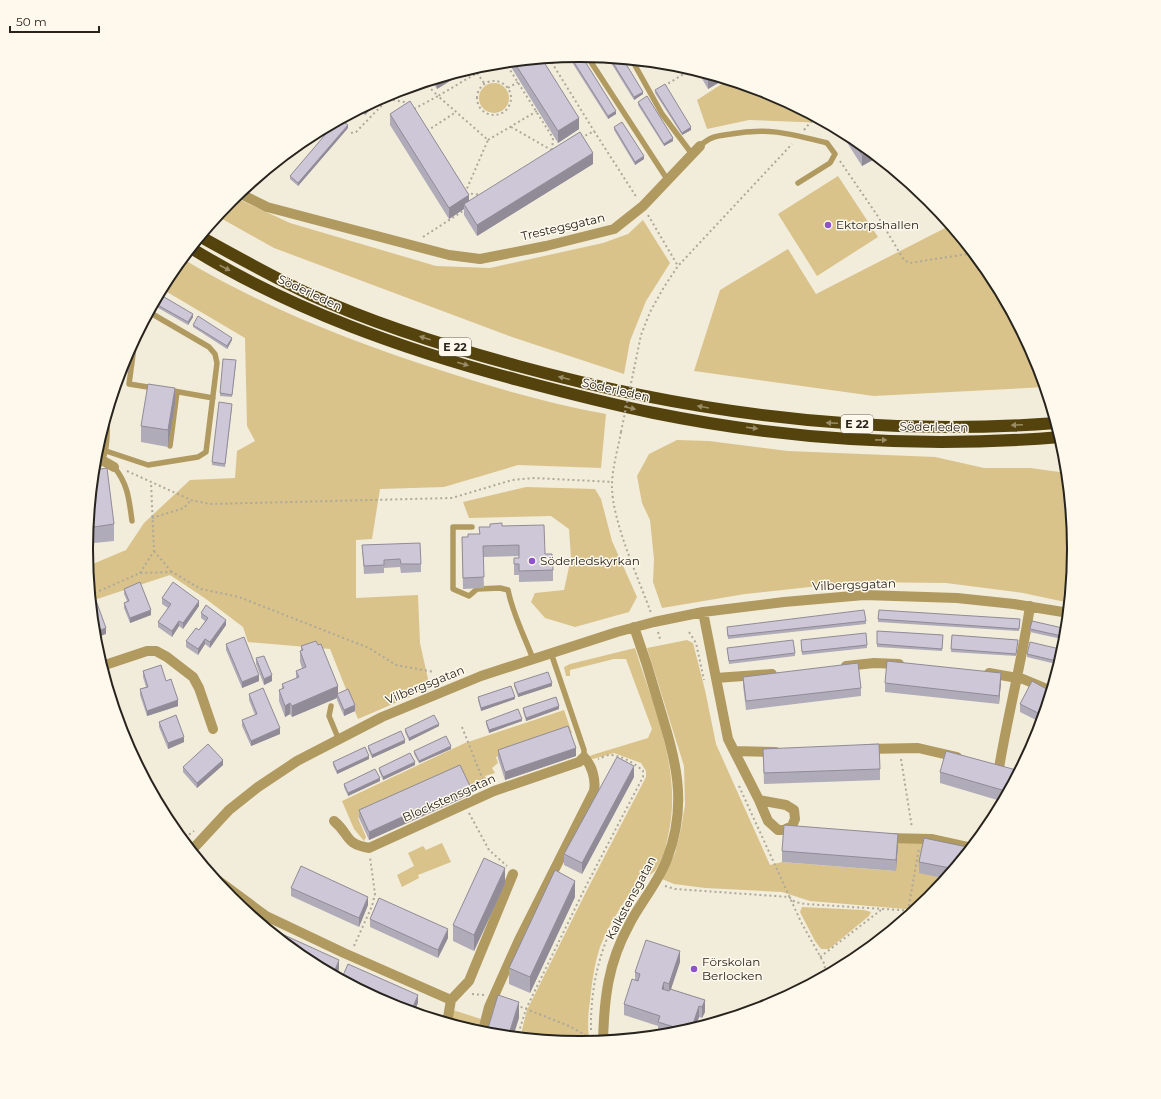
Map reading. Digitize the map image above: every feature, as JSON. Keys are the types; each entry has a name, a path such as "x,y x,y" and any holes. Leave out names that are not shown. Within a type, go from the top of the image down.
{"highway":[{"name":"Söderleden","path":"205,239 243,261 312,295 412,334 564,378 660,400 736,413 813,422 977,427 1051,423"},
{"name":"Söderleden","path":"196,251 213,262 346,325 419,352 558,391 655,413 713,423 814,436 876,440 978,441 1055,437"}],"street":[{"name":"Trestegsgatan","path":"245,196 267,207 409,245 450,255 480,259 546,246 614,229 642,206 700,146"},
{"path":"102,456 114,467"},
{"name":"Vilbergsgatan","path":"195,847 229,810 258,787 297,761 382,717 431,695 533,658 634,627 703,612 784,602 864,595 957,598 1030,606 1064,612"},
{"path":"1012,772 995,767 1017,678 1030,606"},
{"path":"703,612 728,738 768,821 778,830 800,832"},
{"name":"Kalkstensgatan","path":"603,1036 605,996 610,970 628,925 667,860 674,834 678,806 678,780 675,758 634,627"},
{"path":"107,664 147,651 156,651 167,657 193,677 200,688 213,729"},
{"path":"838,667 874,663 907,665"},
{"path":"975,672 1017,678 1047,689"},
{"path":"716,678 778,673"},
{"path":"858,749 918,748 965,759"},
{"path":"734,751 787,751"},
{"path":"484,1028 489,1007 519,940 594,791 595,781 587,760"},
{"name":"Blockstensgatan","path":"369,848 489,793 587,760"},
{"path":"758,800 786,805 794,810 795,819 792,826 784,830"},
{"path":"334,821 344,832 350,842 358,846 369,848"},
{"path":"877,837 931,840 966,847"},
{"path":"448,1018 454,996 469,981 513,874"},
{"path":"267,922 454,996"}],"lane":[{"path":"591,62 667,180"},
{"path":"635,65 662,114 692,154"},
{"name":"Trestegsgatan","path":"700,146 709,138 751,130 784,132 827,143 835,154"},
{"path":"798,183 830,163 835,154"},
{"path":"102,455 148,465 198,457 206,452 217,363 215,354 209,347 153,315"},
{"path":"132,359 129,384 213,398"},
{"path":"170,446 177,392"},
{"path":"114,467 122,477 128,491 132,521"},
{"path":"472,527 453,527 453,589 470,596 477,589 500,588 508,590 518,626 523,631 533,658"},
{"path":"551,653 587,760"},
{"path":"331,706 329,716 339,740"}],"path":[{"path":"552,63 678,266"},
{"path":"508,67 553,138 552,151"},
{"path":"477,73 484,84"},
{"path":"411,110 477,73"},
{"path":"651,94 685,73"},
{"path":"496,81 503,83 508,88 511,102 508,108 500,115 494,116 486,114 480,110 476,103 476,95 479,88 484,84 496,81"},
{"path":"508,88 518,82"},
{"path":"429,86 488,140"},
{"path":"392,100 404,102 414,114"},
{"path":"351,133 356,132 383,104"},
{"path":"466,193 488,140 537,111"},
{"path":"424,127 426,132 456,112"},
{"path":"660,639 618,522 614,504 612,482 641,335 650,312 678,266 812,121"},
{"path":"511,127 552,151"},
{"path":"576,141 594,132"},
{"path":"546,155 558,149"},
{"path":"835,154 877,215 904,260 910,263 968,254"},
{"path":"462,187 466,193 484,195 479,199"},
{"path":"409,245 467,208"},
{"path":"114,467 133,473 191,500 216,504 452,498 512,480 534,478 612,482"},
{"path":"140,573 154,551 151,482"},
{"path":"152,518 184,508 191,500"},
{"path":"154,551 172,572 201,589 239,597 369,648 396,665 434,672"},
{"path":"95,593 140,573 172,572"},
{"path":"689,632 696,644 705,685"},
{"path":"462,727 489,793"},
{"path":"899,748 917,839 908,910"},
{"path":"519,1033 526,1009 586,886 643,777 643,771 636,765 610,755 587,760"},
{"path":"738,785 789,897 825,965 824,972"},
{"path":"464,804 481,838 489,850 511,870 513,874"},
{"path":"187,836 193,831 202,838"},
{"path":"351,956 372,906 375,894 369,848"},
{"path":"656,880 663,886 675,889 789,897 795,902 805,904 907,911"},
{"path":"592,1037 591,1008 599,962 604,946 622,912 637,889"},
{"path":"820,957 881,909"},
{"path":"454,996 495,996"},
{"path":"514,1004 569,1026 588,1037"}],"shaded area":[{"path":"494,83 505,87 509,98 505,109 494,113 483,109 479,98 483,87"},
{"path":"722,84 767,99 816,123 749,120 707,129 697,100"},
{"name":"Ektorpshallen","path":"838,176 878,237 817,276 778,214"},
{"path":"241,200 290,223 436,266 490,268 603,243 628,234 643,220 670,263 646,301 630,341 624,374 512,337 274,248 223,219"},
{"path":"946,227 986,279 1003,306 1018,334 1040,387 874,396 694,371 720,290 788,249 816,294"},
{"path":"188,262 214,277 278,309 378,349 505,390 566,406 606,414 601,468 518,465 444,487 380,489 372,539 356,540 356,598 418,595 420,643 430,688 358,719 330,649 248,642 243,627 206,599 170,575 96,599 93,564 126,550 144,523 190,480 235,478 237,451 255,441 247,426 245,338 167,292"},
{"path":"677,440 709,441 788,451 935,457 984,468 1030,468 1062,472 1067,518 1068,550 1065,602 1023,593 946,583 855,582 745,594 662,608 653,582 654,559 650,520 642,503 637,476 649,454"},
{"path":"526,487 595,489 601,499 612,541 637,597 629,612 575,627 545,618 531,602 535,593 564,590 571,558 569,529 551,516 469,518 463,502"},
{"path":"687,640 693,643 705,690 716,744 770,865 782,862 896,871 898,846 889,841 927,843 944,874 909,909 810,901 782,892 705,888 674,884 662,879 675,853 681,829 685,805 684,766 647,648"},
{"path":"635,648 658,717 669,764 672,788 672,812 668,836 661,861 655,871 634,887 620,908 600,947 596,960 589,1011 589,1037 549,1036 521,1033 527,1010 646,777 646,771 641,763 614,753 593,759 589,757 648,738 652,729 626,659 614,659 570,670 570,676 566,676 564,667 570,664"},
{"path":"564,710 572,733 496,757 498,763 492,768 495,773 485,776 489,785 472,792 462,771 358,818 366,837 364,841 354,829 342,801 465,743"},
{"path":"442,843 451,862 418,875 419,878 402,887 397,875 414,866 408,853 423,846 426,850"},
{"path":"802,907 864,910 871,912 869,916 829,949 821,949 815,941 800,912"},
{"path":"453,1010 481,1019 479,1026 450,1019"}],"building":[{"path":"574,62 585,62 616,111 608,116"},
{"path":"545,63 579,118 558,131 517,66"},
{"path":"613,63 626,64 643,92 634,97"},
{"path":"665,84 691,127 682,133 655,90"},
{"path":"647,96 673,138 664,144 638,102"},
{"path":"410,101 469,195 449,208 390,114"},
{"path":"622,122 644,156 635,162 614,127"},
{"path":"345,123 348,125 298,183 290,176 326,134"},
{"path":"580,132 593,153 477,225 464,204"},
{"path":"164,297 193,314 188,322 158,305"},
{"path":"198,316 232,338 227,346 193,325"},
{"path":"223,359 236,360 232,395 220,393"},
{"path":"148,384 175,388 168,430 141,426"},
{"path":"219,402 232,404 225,464 212,462"},
{"path":"107,468 114,524 94,527 97,486 100,469"},
{"name":"Söderledskyrkan","path":"502,523 502,526 544,525 545,554 552,554 553,570 519,571 519,564 514,564 514,558 519,558 519,545 483,546 484,577 463,578 462,537 468,537 468,534 480,534 479,527 490,527 490,524"},
{"path":"420,543 421,564 401,564 400,559 384,560 384,565 364,566 362,545"},
{"path":"140,582 151,610 130,618 124,603 129,601 124,589"},
{"path":"173,582 199,601 183,623 179,621 172,631 158,622 171,604 162,598"},
{"path":"96,600 106,628 100,630"},
{"path":"206,605 226,620 210,642 205,639 198,649 186,641 196,628 199,630 208,618 201,613"},
{"path":"864,610 866,621 728,636 727,627"},
{"path":"879,610 1020,619 1019,629 878,619"},
{"path":"1032,621 1062,628 1060,636 1030,629"},
{"path":"877,631 943,635 942,649 877,644"},
{"path":"866,633 867,645 802,652 801,640"},
{"path":"952,635 1018,640 1016,654 951,649"},
{"path":"244,637 259,675 242,682 226,644"},
{"path":"793,640 795,653 729,661 727,648"},
{"path":"316,641 318,645 321,644 338,686 292,706 290,703 285,706 279,690 284,688 282,684 299,677 296,671 306,667 300,651 303,650 301,646"},
{"path":"1030,642 1058,649 1055,661 1027,654"},
{"path":"264,656 272,675 264,679 256,658"},
{"path":"887,661 1001,673 999,696 885,683"},
{"path":"858,663 861,688 746,701 743,677"},
{"path":"161,665 166,681 171,679 178,700 147,711 140,689 148,687 143,671"},
{"path":"548,672 552,683 518,694 514,683"},
{"path":"1032,681 1047,689 1039,714 1020,704"},
{"path":"511,686 515,697 481,708 478,697"},
{"path":"263,688 280,728 251,741 242,720 257,714 249,694"},
{"path":"348,689 355,705 344,710 337,694"},
{"path":"556,697 559,706 526,718 523,708"},
{"path":"518,709 522,719 489,730 486,721"},
{"path":"176,715 184,737 168,743 159,722"},
{"path":"434,715 439,724 409,738 405,729"},
{"path":"568,726 576,748 505,772 498,750"},
{"path":"401,731 405,740 372,755 368,746"},
{"path":"446,736 451,746 419,761 414,751"},
{"path":"208,744 223,760 197,783 183,767"},
{"path":"879,744 880,769 764,773 763,749"},
{"path":"365,747 369,756 337,771 333,762"},
{"path":"946,751 1015,770 1004,791 940,772"},
{"path":"410,753 415,762 383,777 379,768"},
{"path":"617,757 634,766 582,863 564,854"},
{"path":"460,765 470,786 369,832 359,810"},
{"path":"375,769 380,778 348,793 344,784"},
{"path":"784,825 898,834 896,860 782,851"},
{"path":"924,838 966,847 949,868 919,862"},
{"path":"484,858 505,868 474,935 453,925"},
{"path":"301,866 368,897 359,918 291,888"},
{"path":"555,870 575,881 530,977 509,968"},
{"path":"379,898 448,929 438,950 370,919"},
{"path":"281,934 339,960 335,971"},
{"path":"646,940 680,951 669,984 664,982 662,989 669,991 670,989 705,1000 702,1007 699,1006 693,1024 677,1028 658,1022 660,1016 624,1004 632,979 638,981 640,974 635,972"},
{"path":"348,964 418,995 413,1007 365,987 343,975"},
{"path":"498,995 519,1002 510,1032 488,1028"}],"place":[{"name":"Ektorpshallen","path":"828,225"},
{"name":"Söderledskyrkan","path":"532,561"},
{"name":"Förskolan Berlocken","path":"694,969"}]}
